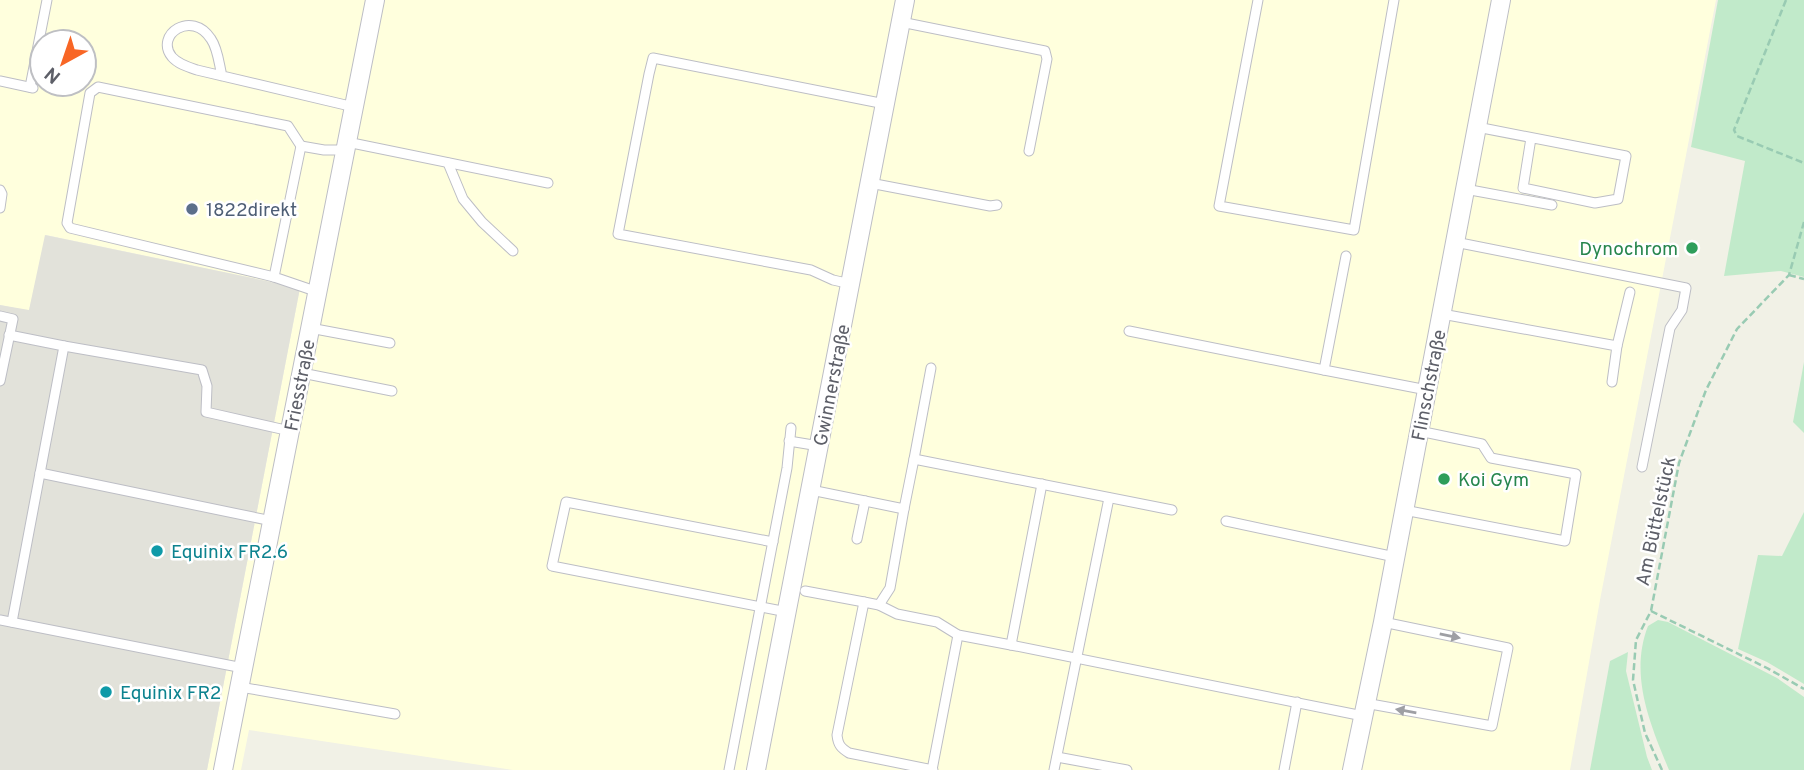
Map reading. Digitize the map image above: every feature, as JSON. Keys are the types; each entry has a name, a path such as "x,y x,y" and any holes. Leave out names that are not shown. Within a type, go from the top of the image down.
{"street":[{"name":"Friesstraße","path":"223,770 375,0"},
{"name":"Gwinnerstraße","path":"756,770 905,0"},
{"name":"Flinschstraße","path":"1352,770 1383,622 1500,0"}],"lane":[{"path":"0,81 31,87 47,0"},
{"path":"1258,0 1219,206 1354,230 1394,0"},
{"path":"901,22 1045,51 1046,60 1029,151"},
{"path":"222,76 216,50 207,33 191,24 181,25 173,31 169,46 173,59 197,70 222,76 354,107"},
{"path":"850,284 811,270 618,234 646,88 653,58 885,104"},
{"path":"274,277 301,146 288,126 98,87 90,93 67,223 70,228 274,277 317,292"},
{"path":"1477,127 1626,156 1618,199 1595,203 1523,188 1531,138"},
{"path":"301,146 324,150 346,146 548,183"},
{"path":"448,163 463,199 482,222 513,251"},
{"path":"870,183 990,206 997,205"},
{"path":"1465,189 1552,205"},
{"path":"0,190 0,208"},
{"path":"1455,242 1686,288 1682,310 1670,328 1642,467"},
{"path":"1324,370 1346,256"},
{"path":"1612,382 1617,346 1630,292"},
{"path":"1442,314 1617,346"},
{"path":"0,316 13,319 0,381"},
{"path":"310,327 390,343"},
{"path":"1129,331 1427,390"},
{"path":"9,335 202,370 208,386 206,412 290,431"},
{"path":"12,622 64,346"},
{"path":"879,605 890,588 931,368"},
{"path":"302,373 392,391"},
{"path":"729,770 788,468 791,428"},
{"path":"1404,510 1564,541 1576,474 1491,458 1482,444 1419,431"},
{"path":"789,441 819,446"},
{"path":"914,459 1172,510"},
{"path":"40,473 272,521"},
{"path":"1011,645 1042,484"},
{"path":"811,489 904,509"},
{"path":"1054,770 1109,498"},
{"path":"857,539 866,501"},
{"path":"773,542 566,502 552,566 787,612"},
{"path":"1226,521 1395,557"},
{"path":"806,591 879,605 897,614 937,622 958,635 1297,702 1492,726 1508,648 1383,622"},
{"path":"864,602 837,735 841,748 849,754 932,770 958,635"},
{"path":"0,620 243,668"},
{"path":"240,687 395,714"},
{"path":"1284,770 1297,702"},
{"path":"1057,757 1127,770"}],"path":[{"path":"1786,0 1734,130 1737,136 1804,163"},
{"path":"1804,222 1789,275 1804,279"},
{"name":"Am Büttelstück","path":"1662,770 1645,733 1633,680 1636,640 1651,611 1679,463 1706,390 1737,329 1789,275"},
{"path":"1651,611 1767,667 1804,689"}],"shaded area":[{"path":"0,0 1716,0 1600,600 1570,770 513,770 249,730 241,770 207,770 300,288 46,235 29,311 0,305"},
{"path":"1718,0 1804,0 1804,277 1781,271 1724,276 1745,161 1691,147"},
{"path":"45,235 300,288 207,770 0,770 0,305 29,310"},
{"path":"1804,362 1804,433 1793,422"},
{"path":"1804,512 1804,684 1767,662 1738,649 1758,555 1782,556"},
{"path":"1658,620 1668,622 1777,678 1804,697 1804,770 1669,770 1649,717 1641,681 1643,644 1648,626"},
{"path":"1628,652 1626,671 1652,770 1590,770 1610,661"}],"place":[{"name":"1822direkt","path":"192,209"},
{"name":"Dynochrom","path":"1692,248"},
{"name":"Koi Gym","path":"1444,479"},
{"name":"Equinix FR2.6","path":"157,551"},
{"name":"Equinix FR2","path":"106,692"}]}
